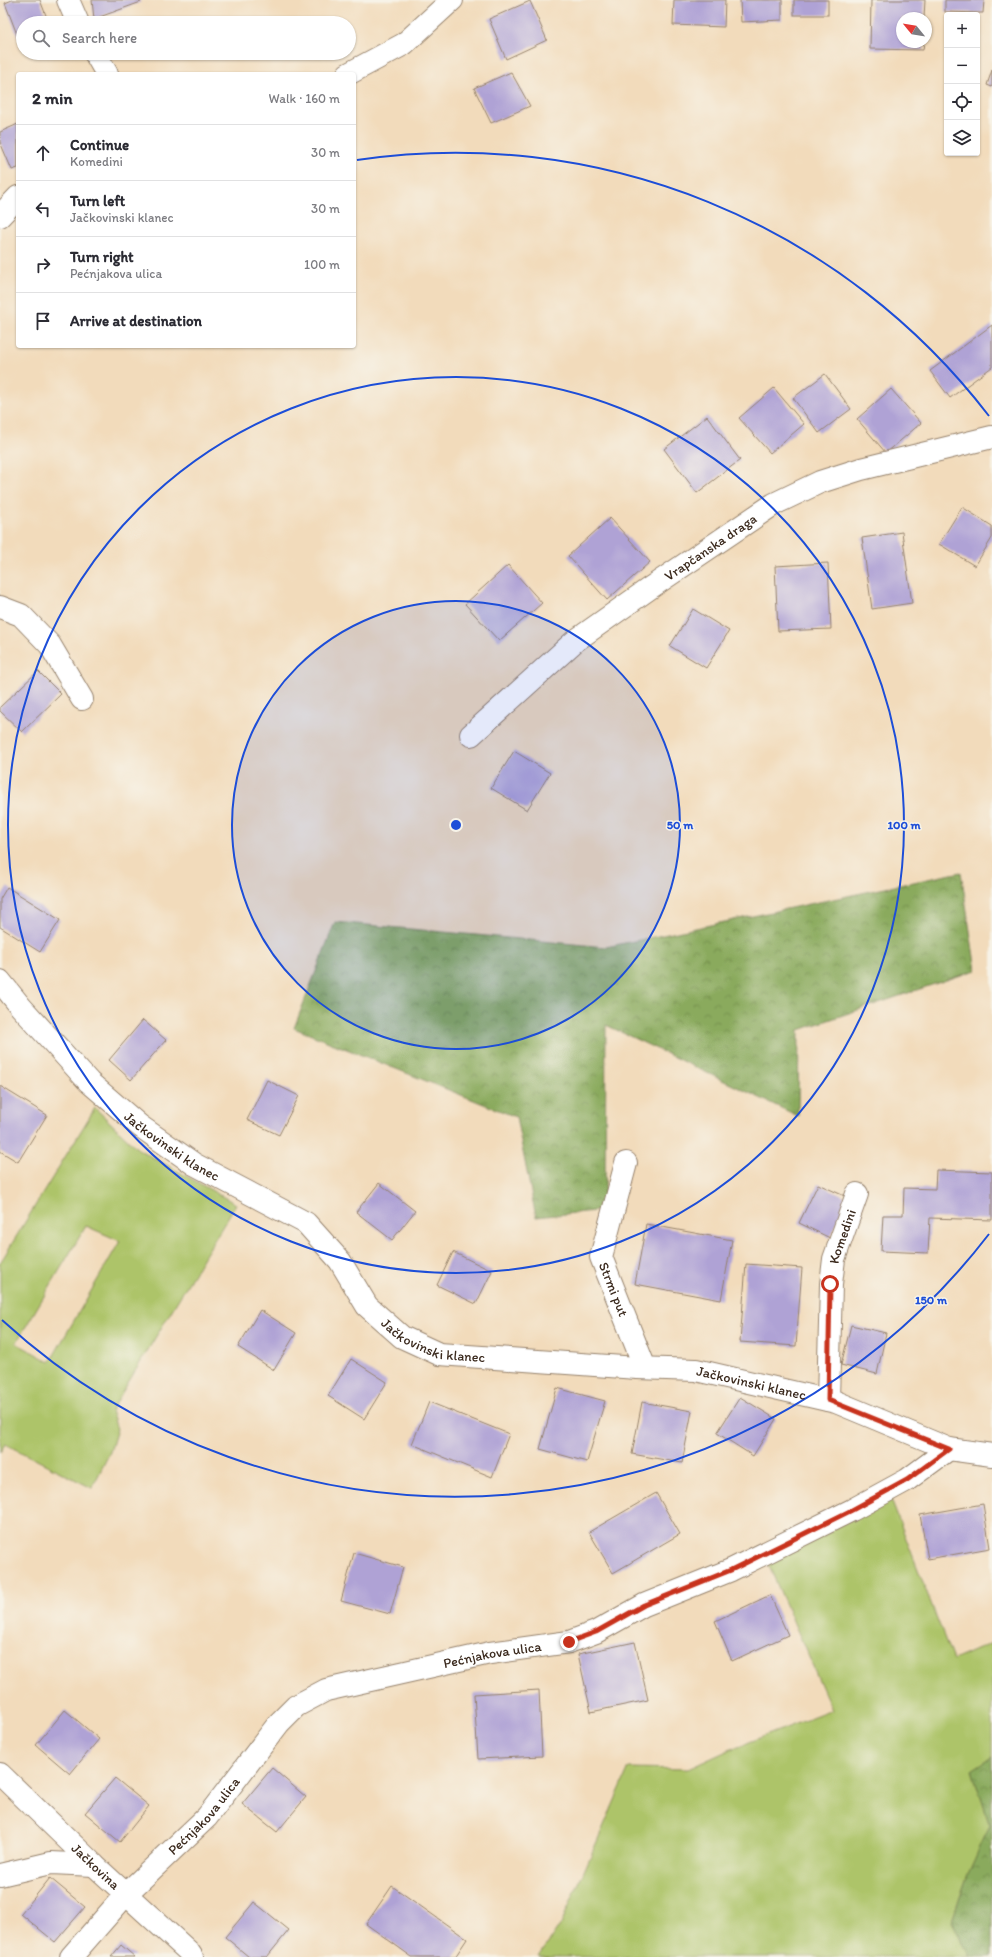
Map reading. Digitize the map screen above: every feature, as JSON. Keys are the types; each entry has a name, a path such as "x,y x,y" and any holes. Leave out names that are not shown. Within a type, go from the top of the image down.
{"street":[{"path":"68,0 75,16"},
{"path":"352,72 404,44 452,0"},
{"path":"99,60 106,72"},
{"path":"0,216 16,199"},
{"name":"Vrapčanska draga","path":"471,735 575,641 774,504 820,482 992,437"},
{"path":"0,607 21,615 50,645 82,698"},
{"name":"Jačkovinski klanec","path":"0,982 20,1007 89,1082 140,1126 194,1164 306,1223 340,1261 367,1306 402,1337 439,1354 696,1370 828,1400 949,1449 992,1455"},
{"name":"Strmi put","path":"626,1163 601,1257 645,1368"},
{"name":"Komedini","path":"828,1400 830,1284 834,1259 857,1194"},
{"name":"Pećnjakova ulica","path":"71,1957 127,1894 207,1817 279,1723 296,1706 308,1698 333,1688 490,1653 569,1642 596,1632 644,1605 731,1570 852,1510 907,1480 949,1449"},
{"name":"Jačkovina","path":"0,1774 94,1865 188,1951 192,1957"},
{"path":"0,1875 51,1863 94,1865"}],"green space":[{"path":"961,872 976,970 799,1030 798,1116 606,1025 605,1210 536,1217 516,1117 294,1028 335,922 606,947"},
{"path":"95,1108 138,1149 236,1204 111,1411 117,1429 110,1452 92,1488 5,1444 0,1452 0,1263","holes":["86,1226 120,1241 50,1362 16,1343"]},
{"path":"890,1497 953,1660 992,1643 992,1757 972,1770 990,1825 968,1874 952,1921 970,1957 539,1957 561,1924 629,1768 688,1769 729,1750 832,1710 766,1559"},
{"path":"992,1757 992,1957 970,1957 952,1921 968,1874 990,1825 972,1770"}],"building":[{"path":"12,0 40,0 46,16 16,16 16,32 5,3"},
{"path":"92,0 140,0 141,2 102,16 94,16"},
{"path":"674,0 725,0 724,27 673,25"},
{"path":"740,0 782,0 782,20 741,22"},
{"path":"794,0 828,0 828,15 794,15"},
{"path":"871,0 925,0 924,12 896,12 896,48 923,48 923,50 870,49"},
{"path":"945,0 984,0 983,13 945,12"},
{"path":"530,1 547,40 506,59 489,19"},
{"path":"992,70 992,87 987,85"},
{"path":"511,72 530,106 491,123 474,88"},
{"path":"16,125 16,169 12,170 0,142 0,132"},
{"path":"992,325 992,367 950,398 930,371"},
{"path":"825,374 851,409 819,433 793,398"},
{"path":"774,388 804,424 770,453 739,418"},
{"path":"891,389 921,423 886,453 857,419"},
{"path":"707,416 740,460 697,493 664,449"},
{"path":"962,507 992,526 992,538 975,566 939,544"},
{"path":"610,518 650,562 607,600 568,556"},
{"path":"902,532 912,603 872,609 862,538"},
{"path":"828,563 831,629 778,631 775,566"},
{"path":"508,565 542,603 499,641 465,604"},
{"path":"693,609 729,631 706,668 670,646"},
{"path":"38,671 61,694 22,732 0,711 0,707"},
{"path":"514,751 550,773 527,810 491,788"},
{"path":"7,887 60,920 40,952 0,927 0,899"},
{"path":"143,1020 166,1040 131,1080 109,1060"},
{"path":"267,1080 299,1096 279,1135 247,1120"},
{"path":"0,1086 47,1115 18,1162 0,1151"},
{"path":"936,1170 992,1172 992,1220 930,1218 928,1253 881,1251 883,1215 903,1215 904,1188 935,1189"},
{"path":"379,1183 415,1211 392,1240 356,1212"},
{"path":"818,1184 849,1198 830,1238 799,1223"},
{"path":"646,1224 732,1240 721,1300 635,1284"},
{"path":"453,1252 492,1271 476,1304 437,1285"},
{"path":"746,1264 802,1268 796,1346 740,1342"},
{"path":"260,1310 296,1333 274,1370 238,1347"},
{"path":"851,1325 886,1333 877,1374 841,1365"},
{"path":"351,1359 387,1382 364,1419 328,1396"},
{"path":"557,1388 605,1401 587,1462 540,1449"},
{"path":"740,1397 776,1419 753,1456 717,1433"},
{"path":"429,1402 509,1434 492,1477 412,1444"},
{"path":"642,1402 692,1411 682,1463 632,1454"},
{"path":"656,1493 680,1534 613,1573 589,1532"},
{"path":"983,1504 990,1548 928,1559 920,1515"},
{"path":"354,1553 403,1567 390,1614 341,1601"},
{"path":"770,1595 788,1635 732,1661 715,1621"},
{"path":"635,1642 648,1700 591,1712 578,1654"},
{"path":"539,1690 542,1756 478,1759 474,1694"},
{"path":"65,1710 99,1739 70,1774 36,1745"},
{"path":"272,1768 306,1797 277,1832 242,1804"},
{"path":"115,1778 149,1806 120,1842 85,1813"},
{"path":"50,1878 85,1907 55,1942 21,1914"},
{"path":"392,1886 467,1939 455,1957 412,1957 366,1924"},
{"path":"254,1902 289,1930 267,1957 249,1957 225,1937"},
{"path":"121,1945 135,1957 111,1957"}],"route":[{"path":"569,1642 596,1632 644,1605 731,1570 852,1510 907,1480 949,1449 828,1400 830,1284"}]}
